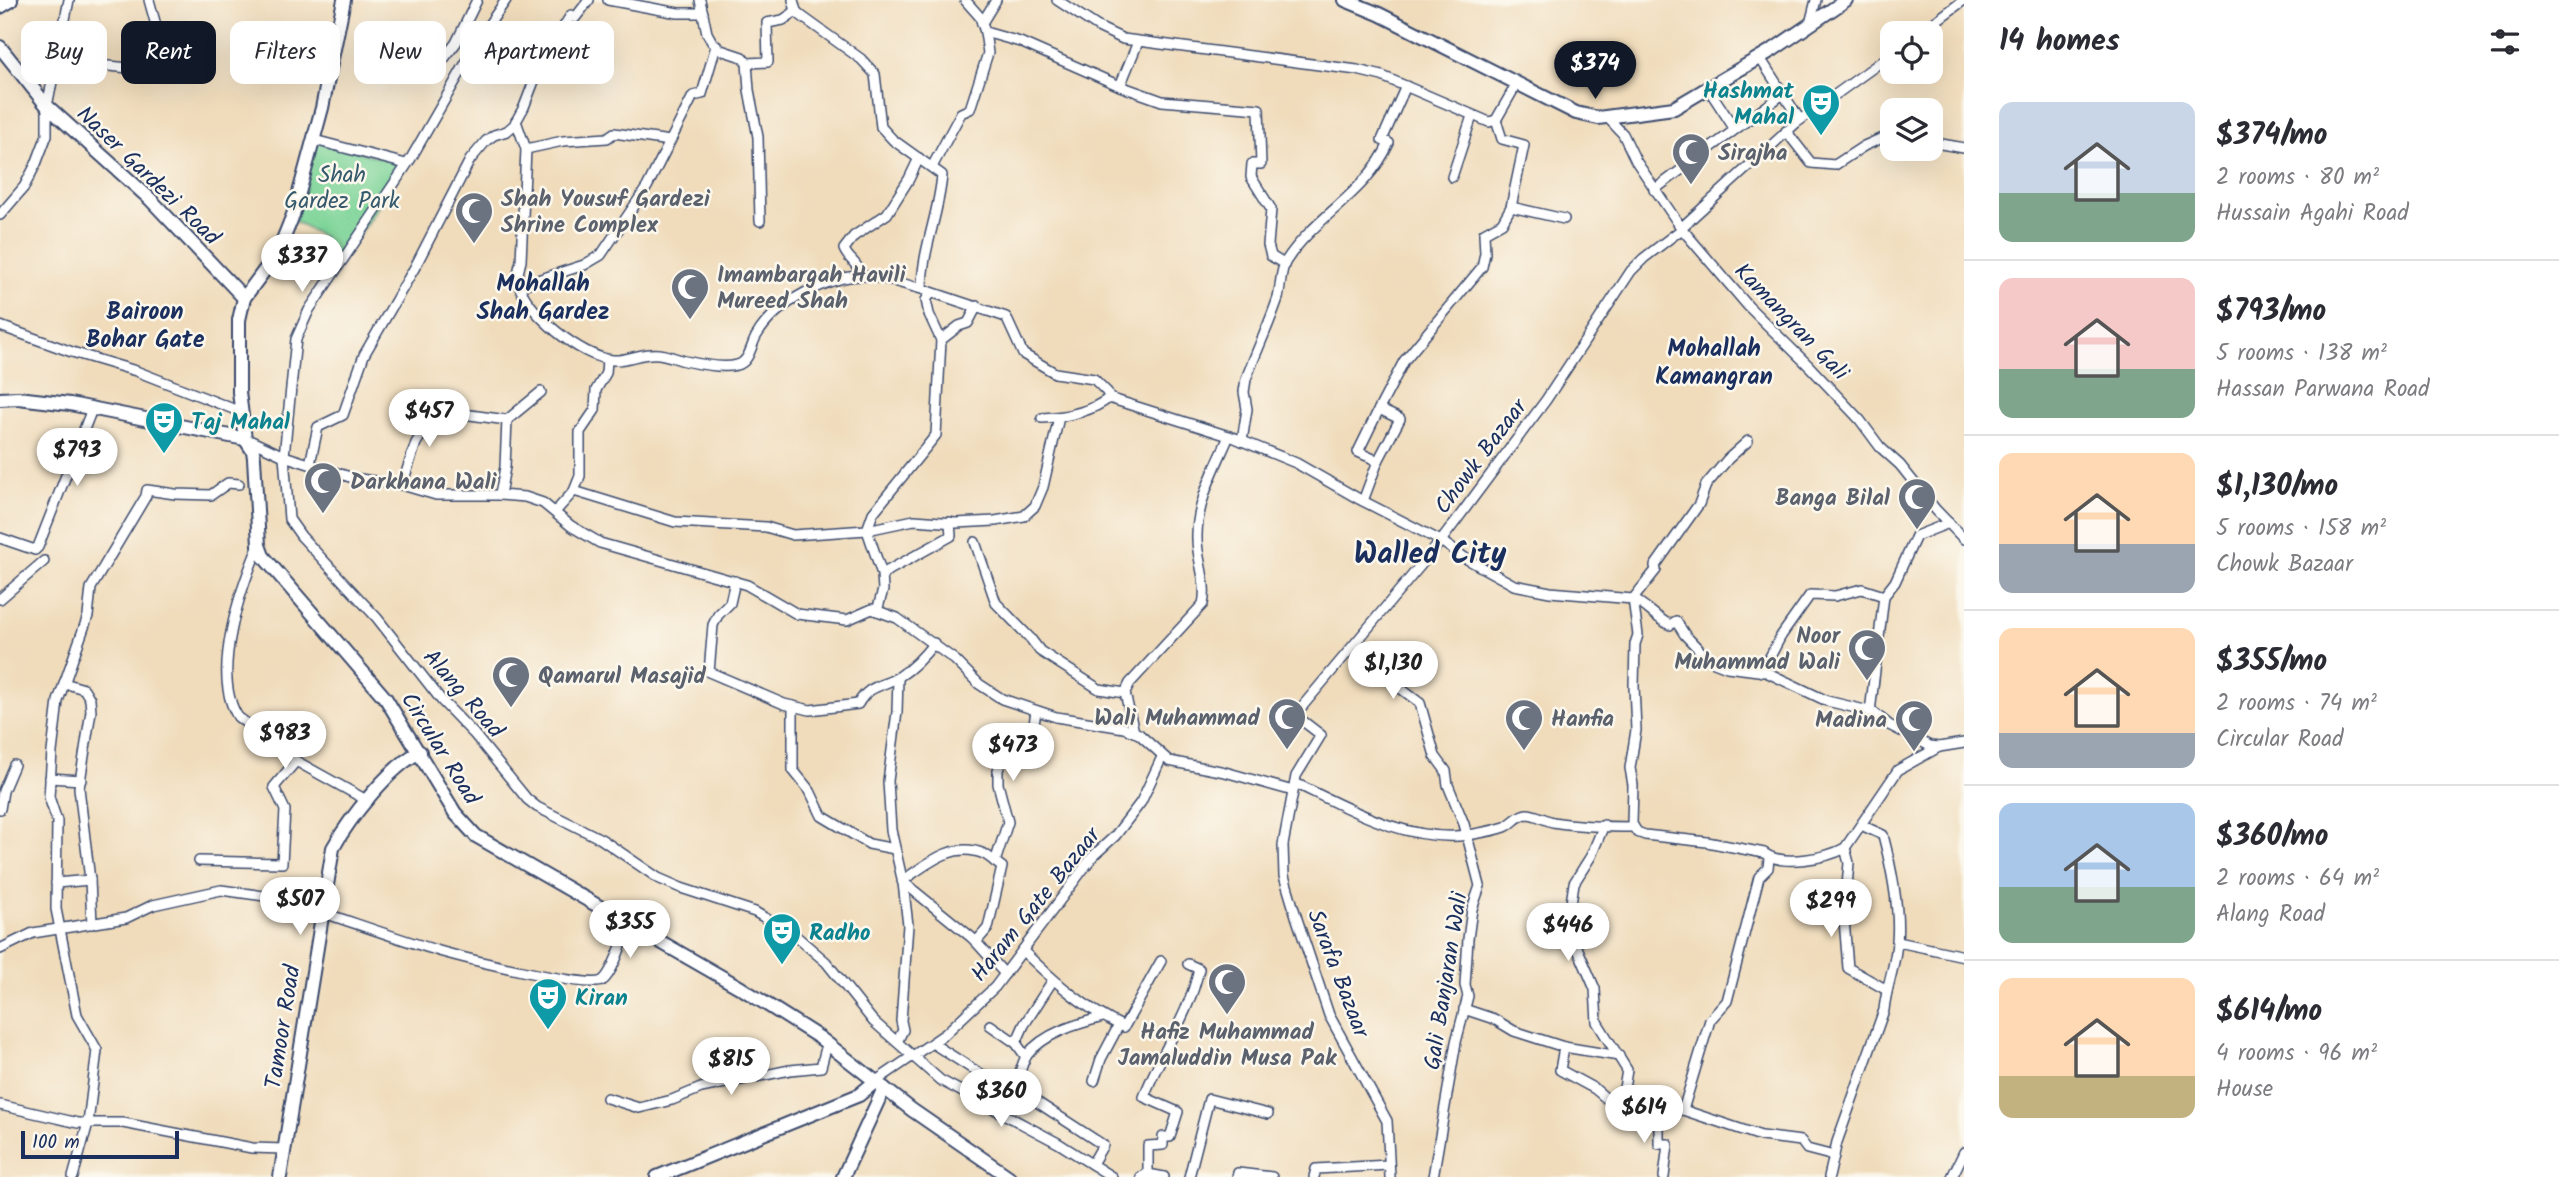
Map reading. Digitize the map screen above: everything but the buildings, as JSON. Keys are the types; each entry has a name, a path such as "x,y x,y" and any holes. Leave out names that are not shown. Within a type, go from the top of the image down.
{"main road":[{"path":"259,545 254,458 245,439 242,412 237,347 239,320 244,298 278,252 293,215 314,140 344,0"},
{"path":"1345,0 1379,14 1576,113 1598,118 1674,108 1760,58 1846,0"},
{"name":"Naser Gardezi Road","path":"0,47 47,106 150,200 244,298"},
{"path":"0,399 18,398 92,409 245,439"},
{"name":"Circular Road","path":"259,545 263,556 386,699 455,813 477,836 741,988 827,1044 968,1150 1009,1177"},
{"name":"Tamoor Road","path":"280,1177 333,848 344,827 398,766 420,752"},
{"path":"657,1177 880,1084"},
{"path":"842,1177 880,1084"}],"street":[{"path":"65,21 69,0"},
{"path":"149,0 155,21"},
{"path":"446,56 456,43 477,0"},
{"name":"Alang Road","path":"506,0 483,33 413,155 309,310 296,339 284,456 289,519 301,536 377,618 442,701 474,734 527,799 537,807 601,839 658,878 755,912 797,937 826,962 873,1021 940,1080 1110,1176"},
{"path":"310,464 318,427 343,415 364,355 415,267 470,160 486,141 507,131 516,121 541,63 558,33 571,15 575,18 589,0"},
{"path":"608,0 678,13 703,13"},
{"path":"700,0 707,33 716,46 742,57 747,63 758,136 760,221"},
{"path":"793,0 796,11 860,59 875,74 881,127 893,140 942,175 941,191 923,266 929,314 941,340 939,419 936,435 873,513 867,530 882,574 883,590 877,611"},
{"path":"932,167 961,113 971,109 988,53 979,17 965,0"},
{"path":"983,28 996,0"},
{"path":"1057,0 1110,34 1138,42 1357,70 1382,76 1489,122 1496,120 1516,85"},
{"path":"1810,24 1816,0"},
{"path":"1936,21 1963,1"},
{"path":"747,63 768,62 767,23 783,20 796,11"},
{"path":"983,28 1162,101 1259,109 1261,164 1252,164 1251,177 1271,209 1268,245 1271,256 1284,264"},
{"path":"1120,86 1138,42"},
{"path":"519,286 584,265 601,255 647,187 693,96 702,94 716,46"},
{"path":"1760,58 1800,120"},
{"name":"Chowk Bazaar","path":"1295,783 1321,735 1295,715 1441,541 1546,400 1631,271 1682,229 1786,131 1880,63"},
{"path":"0,215 24,187 36,164 47,135 47,106 52,84"},
{"path":"1242,441 1247,410 1244,392 1246,379 1278,297 1284,264 1310,230 1342,204 1369,176 1389,143 1381,140 1406,86"},
{"path":"1708,88 1734,128"},
{"path":"1654,190 1783,94"},
{"path":"1452,177 1472,116"},
{"name":"Kamangran Gali","path":"1607,117 1623,134 1654,190 1682,229 1748,306 1860,420 1880,447 1900,465 1964,539"},
{"path":"1378,461 1358,452 1404,361 1482,267 1485,253 1484,233 1502,223 1511,207 1524,145 1503,139 1496,120"},
{"path":"516,121 526,149 521,261 517,278 519,286 555,331 583,352 607,360 661,354 685,361 737,365 745,361 764,326 800,296 819,284 862,276 926,291 1006,317 1023,354 1055,373 1094,379 1108,392 1109,398"},
{"path":"1786,131 1811,163 1817,164 1835,165 1880,139"},
{"path":"526,149 563,141 607,138 614,133 670,141"},
{"path":"314,140 406,164"},
{"path":"1943,144 1964,148"},
{"path":"862,276 857,264 844,249 855,236 887,214 919,158"},
{"path":"1511,207 1564,219"},
{"path":"941,340 959,326 968,323 977,306"},
{"path":"0,326 136,371 242,412"},
{"path":"555,512 574,491 580,475 580,432 595,410 596,390 607,373 607,360"},
{"path":"402,485 416,443 441,404 470,415 507,420 541,392"},
{"path":"1042,418 1059,417 1098,407 1109,398"},
{"path":"1109,398 1229,436 1296,463 1441,541 1514,586 1633,599 1644,605 1658,619 1670,625 1676,621 1685,635 1709,660 1727,667 1762,672 1827,701 1870,712 1914,739 1939,747"},
{"path":"0,538 30,550 38,547 92,409"},
{"path":"1363,501 1378,461 1400,419 1379,409"},
{"path":"574,491 629,510 684,524 766,527 793,535 867,530 914,520 950,522 1005,519 1024,516 1035,506 1044,487 1059,417"},
{"path":"500,495 505,467 507,420"},
{"path":"1134,732 1125,693 1130,683 1203,604 1197,539 1200,510 1204,493 1229,436"},
{"path":"245,439 284,456 353,478 402,485 436,495 500,495 543,503 571,526 600,543 747,585 797,614 847,620 872,609 897,618 955,660 982,687 1002,699 1036,711 1134,732 1169,761 1295,783 1354,811 1408,831 1444,837 1467,835 1505,827 1525,814 1552,821 1633,827"},
{"path":"1748,441 1706,485 1699,504 1655,566 1656,570 1633,599 1638,635 1635,644 1634,686 1636,730 1630,768 1633,785 1633,827 1645,835 1707,842 1764,853 1769,858 1800,860 1835,854 1845,848 1898,770 1939,747 1964,743"},
{"path":"73,1177 88,1123 97,1051 77,1015 56,909 57,821 50,797 50,778 58,701 88,616 91,588 146,496 147,490 212,495 228,483 239,484"},
{"path":"882,574 951,536 950,522"},
{"path":"1870,712 1884,596 1895,582 1916,536 1949,523"},
{"path":"975,542 996,603 1040,651 1099,689 1125,693"},
{"path":"259,545 243,582 230,644 226,685 232,707 237,716 296,761 368,801"},
{"path":"0,599 44,561"},
{"path":"735,582 730,603 718,615 713,625 709,672 793,706 810,710 858,704 872,688 898,678 919,662 933,643"},
{"path":"1762,672 1781,636 1810,594 1835,596 1862,589 1884,596"},
{"name":"Gali Banjaran Wali","path":"1358,643 1387,666 1380,673 1420,704 1434,756 1446,771 1448,785 1467,835 1480,887 1472,909 1468,939 1465,985 1468,996 1433,1177"},
{"path":"897,1042 903,1030 901,1021 908,925 891,830 888,781 897,712 898,678"},
{"path":"64,683 84,689 90,699 91,711 79,788 93,924"},
{"path":"793,706 793,770 810,791 822,816 869,844 895,849"},
{"path":"995,862 1009,822 998,784 998,770 1005,750 1018,734 1033,731 1036,711"},
{"name":"Haram Gate Bazaar","path":"880,1084 946,1034 1005,974 1093,856 1115,836 1141,802 1162,757"},
{"path":"199,861 282,863 285,810 274,787 296,761"},
{"path":"0,809 3,791 14,765"},
{"path":"50,778 81,780"},
{"name":"Sarafa Bazaar","path":"1295,783 1283,845 1284,876 1329,1015 1387,1121 1390,1177"},
{"path":"1604,825 1591,856 1574,883 1570,926 1592,979 1597,1022 1627,1070 1622,1107"},
{"path":"1829,1177 1884,1010 1885,989 1898,942 1892,869 1883,835 1861,825"},
{"path":"1845,848 1849,863 1844,920 1848,968 1885,989"},
{"path":"902,881 942,854 974,851 1002,867 988,928 976,942"},
{"path":"1684,1110 1710,1020 1727,1001 1759,877 1768,868 1769,858"},
{"path":"56,883 90,880"},
{"path":"902,881 976,942 1005,974"},
{"path":"2,946 33,933 126,918 153,905 221,891 322,908 441,951 559,979 594,984 603,981 609,973 629,923"},
{"path":"1898,942 1964,956"},
{"path":"1023,951 1053,980 1103,1017 1124,1027 1161,961"},
{"path":"1164,1177 1145,1175 1148,1146 1163,1145 1163,1137 1170,1137 1178,1112 1144,1097 1152,1074 1189,1004 1199,969 1188,964"},
{"path":"1016,1043 1024,1025 1053,980"},
{"path":"1465,1009 1494,1019 1514,1031 1564,1047 1619,1056"},
{"path":"1015,1088 1026,1057 1060,1031 1103,1017"},
{"path":"990,1024 1016,1043 1026,1057"},
{"path":"1094,1081 1101,1059 1119,1025"},
{"path":"932,1043 982,1075 1003,1080 1103,1145 1092,1164"},
{"path":"607,1098 639,1108 672,1100 701,1088 790,1070 821,1067 827,1044"},
{"path":"1564,1047 1560,1070 1595,1089 1614,1105 1639,1112 1684,1110 1761,1136 1801,1141 1807,1149 1834,1156"},
{"path":"975,1098 982,1075"},
{"path":"1192,1177 1209,1100 1268,1114"},
{"path":"0,1105 78,1123 123,1123 252,1148 284,1149"},
{"path":"1659,1112 1659,1144 1668,1144 1664,1177"},
{"path":"1952,1177 1964,1153"},
{"path":"1314,1177 1316,1169 1389,1165"},
{"path":"1237,1177 1238,1173 1272,1177"}],"green space":[{"name":"Shah Gardez Park","path":"314,140 406,164 342,260 317,247 323,237 291,219"}],"place":[{"name":"Hashmat Mahal","path":"1821,137"},
{"name":"Sirajha","path":"1691,186"},
{"name":"Shah Yousuf Gardezi Shrine Complex","path":"474,245"},
{"name":"Imambargah Havili Mureed Shah","path":"690,321"},
{"name":"Taj Mahal","path":"164,455"},
{"name":"Darkhana Wali","path":"323,515"},
{"name":"Banga Bilal","path":"1917,531"},
{"name":"Noor Muhammad Wali","path":"1867,682"},
{"name":"Qamarul Masajid","path":"511,709"},
{"name":"Wali Muhammad","path":"1287,751"},
{"name":"Hanfia","path":"1524,752"},
{"name":"Madina","path":"1914,753"},
{"name":"Radho","path":"782,966"},
{"name":"Hafiz Muhammad Jamaluddin Musa Pak","path":"1227,1016"},
{"name":"Kiran","path":"548,1031"}],"district":[{"name":"Mohallah Shah Gardez","path":"543,297"},
{"name":"Bairoon Bohar Gate","path":"145,325"},
{"name":"Mohallah Kamangran","path":"1714,362"},
{"name":"Walled City","path":"1430,553"}]}
